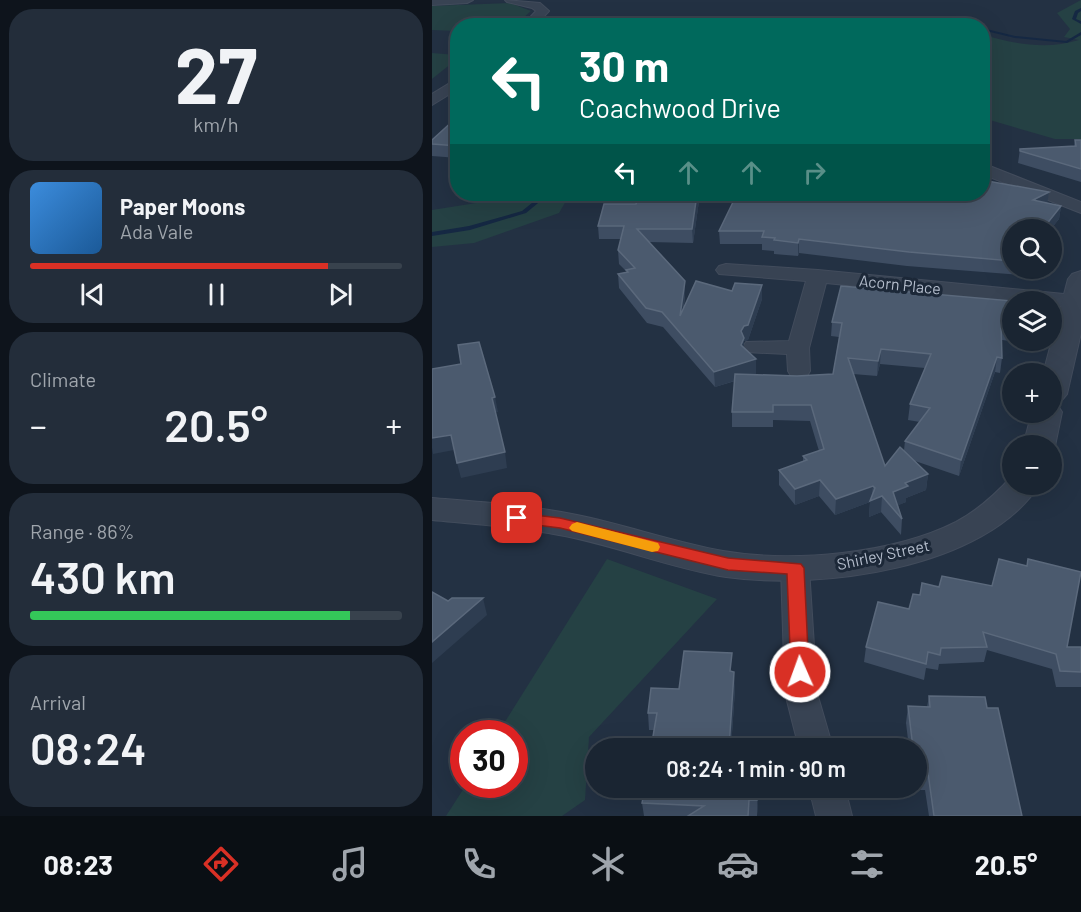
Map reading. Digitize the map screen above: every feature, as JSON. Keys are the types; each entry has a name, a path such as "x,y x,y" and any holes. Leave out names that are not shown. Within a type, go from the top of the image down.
{"street":[{"path":"432,2 467,0"},
{"path":"512,0 536,5 543,11 536,18"},
{"path":"432,101 450,88"},
{"path":"990,171 1081,208"},
{"name":"Acorn Place","path":"726,270 1077,290"},
{"path":"799,371 798,348 818,276"},
{"path":"1059,363 1077,290"},
{"path":"754,347 798,348"},
{"name":"Shirley Street","path":"432,509 560,523 728,564 795,568 849,564 924,548 985,522 1014,495"},
{"path":"795,568 801,693 813,738"},
{"path":"829,798 834,816"}],"green space":[{"path":"1081,0 1081,139 1055,139 990,120 990,37 1031,45 1055,45 1079,40 1064,37 1070,29 1057,13"},
{"path":"510,3 531,11 523,18 450,18 450,31 432,30 432,6"},
{"path":"432,53 450,54 450,65 432,79"},
{"path":"489,201 566,201 559,213 474,243 432,247 432,210"},
{"path":"607,559 717,599 589,738 585,738 585,800 562,816 446,816 458,798 528,798 528,720 506,720"}],"building":[{"path":"450,124 450,145 432,144 432,140"},
{"path":"1075,140 1081,140 1081,169 1020,151 1020,149 1076,146"},
{"path":"990,181 1049,192 1033,200 1061,206 1051,219 1002,219 1002,260 799,239 798,243 762,237 764,231 719,231 734,201 990,201"},
{"path":"637,201 696,201 692,229 637,229 685,281 680,316 696,281 732,291 735,283 762,285 748,325 744,326 741,331 744,338 741,345 756,359 714,372 662,312 646,308 618,274 635,268 618,250 624,226 598,226 604,204 636,204"},
{"path":"841,286 1002,300 1002,358 997,357 961,460 905,441 930,408 910,404 931,354 881,349 878,361 848,358 885,466 900,447 928,474 905,483 908,486 893,492 902,519 882,496 870,501 875,488 873,486 836,499 820,480 795,489 779,470 807,460 803,456 824,449 811,405 773,405 773,412 732,412 735,374 797,376 833,374 842,323 832,322"},
{"path":"479,342 495,397 492,398 505,452 457,463 451,435 432,438 432,369 461,364 458,345"},
{"path":"999,559 1027,566 1028,559 1081,572 1067,647 1081,647 1081,672 1060,671 1056,654 983,632 987,647 941,648 940,655 928,652 926,664 866,647 878,602 909,609 913,594 920,595 922,583 939,587 942,576 992,586"},
{"path":"432,592 448,601 452,598 483,598 432,642"},
{"path":"684,651 732,653 730,671 734,672 730,738 653,738 657,713 648,713 651,688 679,689"},
{"path":"929,696 985,697 987,708 998,708 1022,816 934,816 927,773 927,738 912,738 908,706 930,707"},
{"path":"643,798 757,798 757,800 749,800 748,816 688,816 704,806 642,803"}],"waterway":[{"path":"1081,9 1076,12 1074,19 1081,23"},
{"path":"990,31 1015,37 1067,42 1081,33"},
{"path":"432,234 470,228 524,212 537,201"}],"slow traffic":[{"path":"577,528 652,547"}],"route":[{"path":"517,518 560,523 728,564 795,568 800,672"}]}
